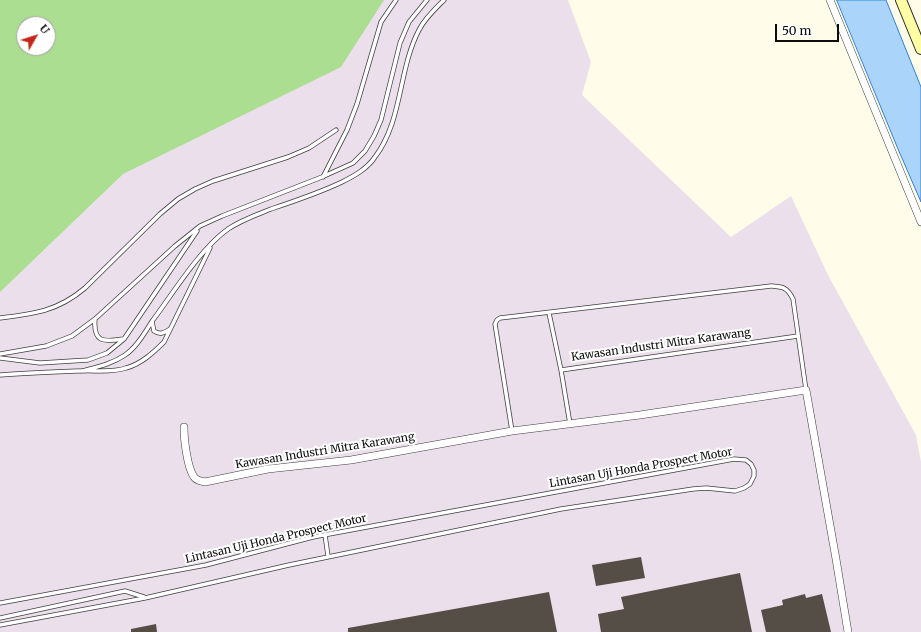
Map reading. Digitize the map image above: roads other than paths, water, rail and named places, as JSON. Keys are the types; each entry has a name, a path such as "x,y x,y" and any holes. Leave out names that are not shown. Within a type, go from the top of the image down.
{"street":[{"path":"830,0 921,222"},
{"path":"901,0 921,49"},
{"path":"806,390 848,632"},
{"name":"Kawasan Industri Mitra Karawang","path":"184,427 185,448 194,477 205,482 268,469 351,460 512,431 640,415 806,390"}],"lane":[{"path":"322,177 347,130 358,104 381,22 396,0"},
{"path":"0,354 52,343 72,336 95,319 175,246 200,226 353,163 365,151 374,136 381,120 400,43 409,22 427,0"},
{"path":"82,371 110,363 126,354 140,339 188,272 213,241 227,230 242,220 326,189 359,174 375,158 385,142 390,129 411,47 420,28 430,14 444,0"},
{"path":"0,318 46,310 61,305 73,298 85,288 160,214 178,199 213,181 288,157 309,148 336,130"},
{"path":"0,358 40,363 88,360 107,353 124,339 200,226"},
{"path":"0,375 113,371 127,368 154,353 164,342 213,241"},
{"path":"512,431 495,324 500,318 771,286 782,287 788,291 793,299 806,390"},
{"name":"Kawasan Industri Mitra Karawang","path":"549,313 561,370 798,336"},
{"path":"95,319 94,329 97,337 105,341 124,339"},
{"path":"152,322 154,331 158,334 171,328"},
{"path":"561,370 570,424"},
{"name":"Lintasan Uji Honda Prospect Motor","path":"0,603 206,565 325,535 734,459 746,460 751,464 754,470 754,476 750,484 735,491 706,488 693,489 568,508 328,556 145,598 0,625"},
{"path":"325,535 328,556"},
{"path":"0,618 126,591 145,598"}],"water":[{"path":"837,0 886,0 921,87 921,202 898,149"}]}
